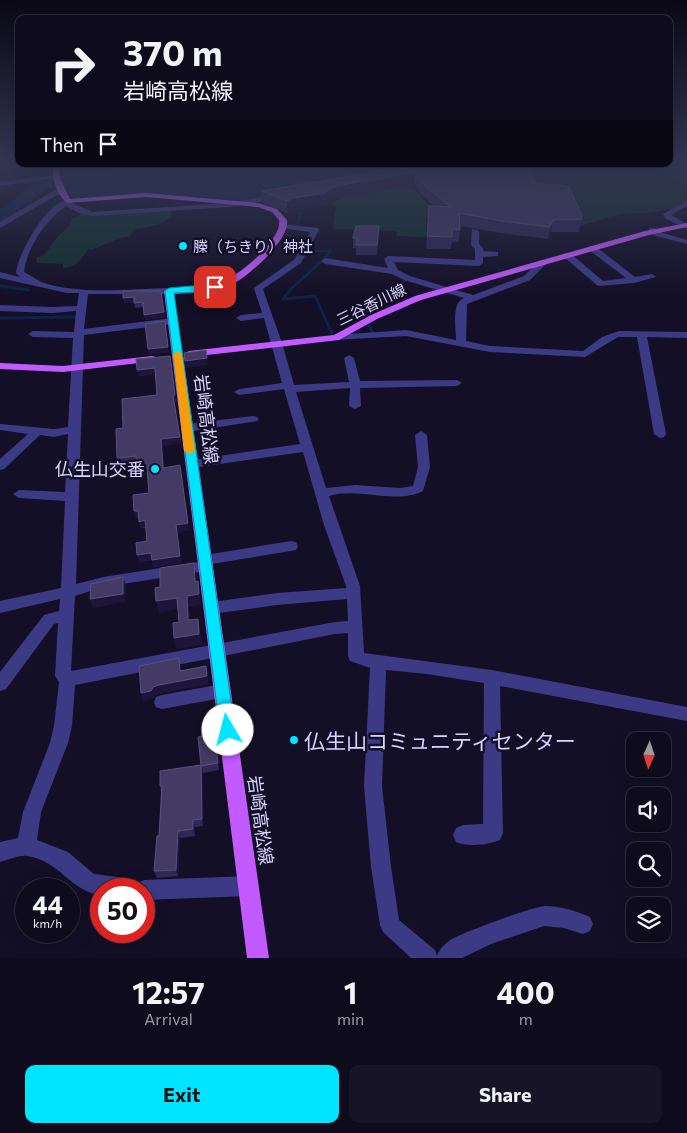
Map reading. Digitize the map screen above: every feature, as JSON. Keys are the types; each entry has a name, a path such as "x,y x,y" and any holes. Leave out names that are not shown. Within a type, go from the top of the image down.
{"main road":[{"path":"169,291 201,290 215,287 240,277 266,251 284,226 282,217 267,208"},
{"name":"三谷香川線","path":"0,366 78,368 336,338 392,309 448,289 652,231 685,226"},
{"name":"岩崎高松線","path":"169,291 173,321 169,357 187,428 258,958"}],"street":[{"path":"0,226 25,208"},
{"path":"37,283 20,274 22,258 57,208"},
{"path":"74,208 84,213 92,214 181,208"},
{"path":"678,208 667,214 685,226"},
{"path":"284,226 315,230 298,261 258,288 354,593 356,656 360,660 492,677 687,714"},
{"path":"394,272 388,259 479,263 478,248 475,245 475,231"},
{"path":"652,231 675,240 687,242"},
{"path":"592,248 634,280"},
{"path":"479,254 494,254"},
{"path":"567,255 601,284 652,277"},
{"path":"325,261 394,272 473,298"},
{"path":"461,344 461,306 463,302 527,278 543,262"},
{"path":"0,275 59,289 85,291 169,291"},
{"path":"26,846 32,812 59,743 63,726 67,679 63,676 63,671 74,430 82,297 85,291"},
{"path":"0,308 52,310 82,308"},
{"path":"241,318 268,315"},
{"path":"34,334 80,333 173,321"},
{"path":"336,338 406,333 510,352 584,354 613,335 641,333 687,335"},
{"path":"641,333 660,434"},
{"path":"349,358 355,385 355,406"},
{"path":"239,392 289,387 457,382"},
{"path":"187,428 253,419"},
{"path":"0,427 54,433 74,430"},
{"path":"0,466 38,431"},
{"path":"322,494 331,490 351,489 412,492 420,488 424,467 421,435"},
{"path":"192,464 308,447"},
{"path":"19,494 55,497 71,496"},
{"path":"0,607 103,582 291,546"},
{"path":"212,608 277,599 354,593"},
{"path":"0,684 49,619 67,616"},
{"path":"67,679 335,628 356,627"},
{"path":"378,662 373,786 381,867 390,925 428,958"},
{"path":"462,835 493,833 492,677"},
{"path":"162,702 222,692"},
{"path":"0,852 26,846 61,859 90,884"},
{"path":"155,890 249,886"},
{"path":"447,958 457,948 490,934 544,916 564,918 583,924"}],"green space":[{"path":"172,208 170,218 157,225 133,230 130,237 124,237 91,250 89,249 78,262 68,268 63,268 63,264 37,263 36,258 44,255 58,236 69,226 73,218 82,214"},
{"path":"336,208 435,208 454,218 426,217 426,237 397,236 396,231 333,229"},
{"path":"553,208 678,208 649,213 621,214 580,226"}],"building":[{"path":"429,208 579,208 582,219 553,220 550,227 459,213 460,230 452,229 452,237 427,236"},
{"path":"356,226 379,226 377,245 356,245 357,238 353,238"},
{"path":"123,291 161,291 164,312 144,315 143,302 134,303 134,297 123,298"},
{"path":"165,321 168,347 148,349 145,324"},
{"path":"206,350 207,358 185,361 184,353"},
{"path":"170,356 175,395 173,396 180,437 161,439 163,468 180,465 188,523 176,525 180,556 152,560 151,553 137,555 136,543 147,541 145,520 139,522 138,511 134,511 133,495 149,493 147,467 137,468 136,456 117,458 116,429 123,428 122,399 157,395 155,368 137,370 136,359"},
{"path":"194,563 195,582 198,581 199,594 187,596 188,620 198,619 199,634 174,638 173,623 179,622 177,598 156,601 155,588 160,587 160,568"},
{"path":"123,577 123,594 90,599 91,584"},
{"path":"179,658 180,671 206,666 207,676 159,685 153,687 151,691 141,693 139,666"},
{"path":"214,733 218,763 201,766 202,819 193,820 193,829 178,831 176,870 154,871 157,836 159,836 162,786 160,786 160,771 201,765 198,737"}],"waterway":[{"path":"0,217 12,208"},
{"path":"299,227 297,226 300,213 304,211"},
{"path":"308,249 307,251 330,251 326,258"},
{"path":"326,257 291,289 283,299 315,296 333,336 335,336"},
{"path":"369,334 373,333 360,306 374,302 388,304 397,287 407,279"},
{"path":"0,286 28,290"},
{"path":"0,318 78,317"}],"slow traffic":[{"path":"178,354 190,451"}],"place":[{"name":"榺（ちきり）神社","path":"183,246"},
{"name":"仏生山交番","path":"155,469"},
{"name":"仏生山コミュニティセンター","path":"294,740"}],"route":[{"path":"215,287 201,290 169,291 228,730"}]}
